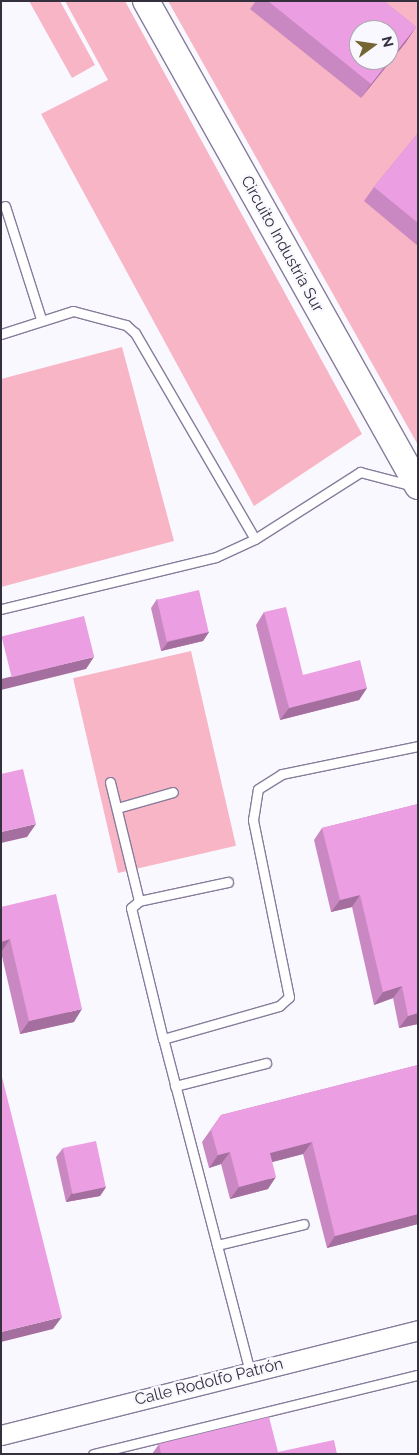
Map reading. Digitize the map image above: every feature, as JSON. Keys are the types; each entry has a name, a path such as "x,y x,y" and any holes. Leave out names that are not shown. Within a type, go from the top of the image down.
{"main road":[{"name":"Circuito Industria Sur","path":"146,1 418,487"}],"street":[{"name":"Calle Rodolfo Patrón","path":"1,1435 418,1330"}],"lane":[{"path":"5,206 42,319"},
{"path":"1,334 42,319 72,311 115,319 135,333 255,539"},
{"path":"1,609 216,557 255,539 360,472 376,473 418,487"},
{"path":"163,1038 280,1006 289,997 253,820 258,789 282,774 418,746"},
{"path":"110,782 139,901"},
{"path":"117,808 173,792"},
{"path":"228,882 139,901 131,912 250,1372"},
{"path":"175,1086 266,1064"},
{"path":"217,1244 304,1224"},
{"path":"93,1454 418,1375"}],"shaded area":[{"path":"29,1 60,1 95,65 72,78"},
{"path":"65,1 125,1 362,434 254,506 41,114 108,80"},
{"path":"168,1 418,1 418,445"},
{"path":"122,347 174,541 1,587 1,379"},
{"path":"191,651 236,846 118,873 73,678"}],"building":[{"path":"268,1 384,1 416,27 399,49 399,20 349,20 349,66"},
{"path":"354,70 382,70 371,84"},
{"path":"418,133 418,223 374,187"},
{"path":"199,590 209,632 167,642 157,600"},
{"path":"286,607 303,675 360,660 367,688 289,708 264,612"},
{"path":"84,616 94,657 12,677 2,637"},
{"path":"23,769 36,824 1,832 1,774"},
{"path":"418,804 418,1013 408,1016 402,986 383,992 360,895 340,900 322,828"},
{"path":"56,894 82,1009 29,1021 10,939 1,942 1,907"},
{"path":"418,1065 418,1214 335,1236 312,1142 270,1153 276,1177 239,1187 230,1152 218,1155 211,1130 221,1115"},
{"path":"1,1073 62,1317 1,1332"},
{"path":"96,1141 106,1187 73,1194 63,1148"},
{"path":"269,1417 278,1452 334,1440 337,1454 161,1454 159,1444"}]}
